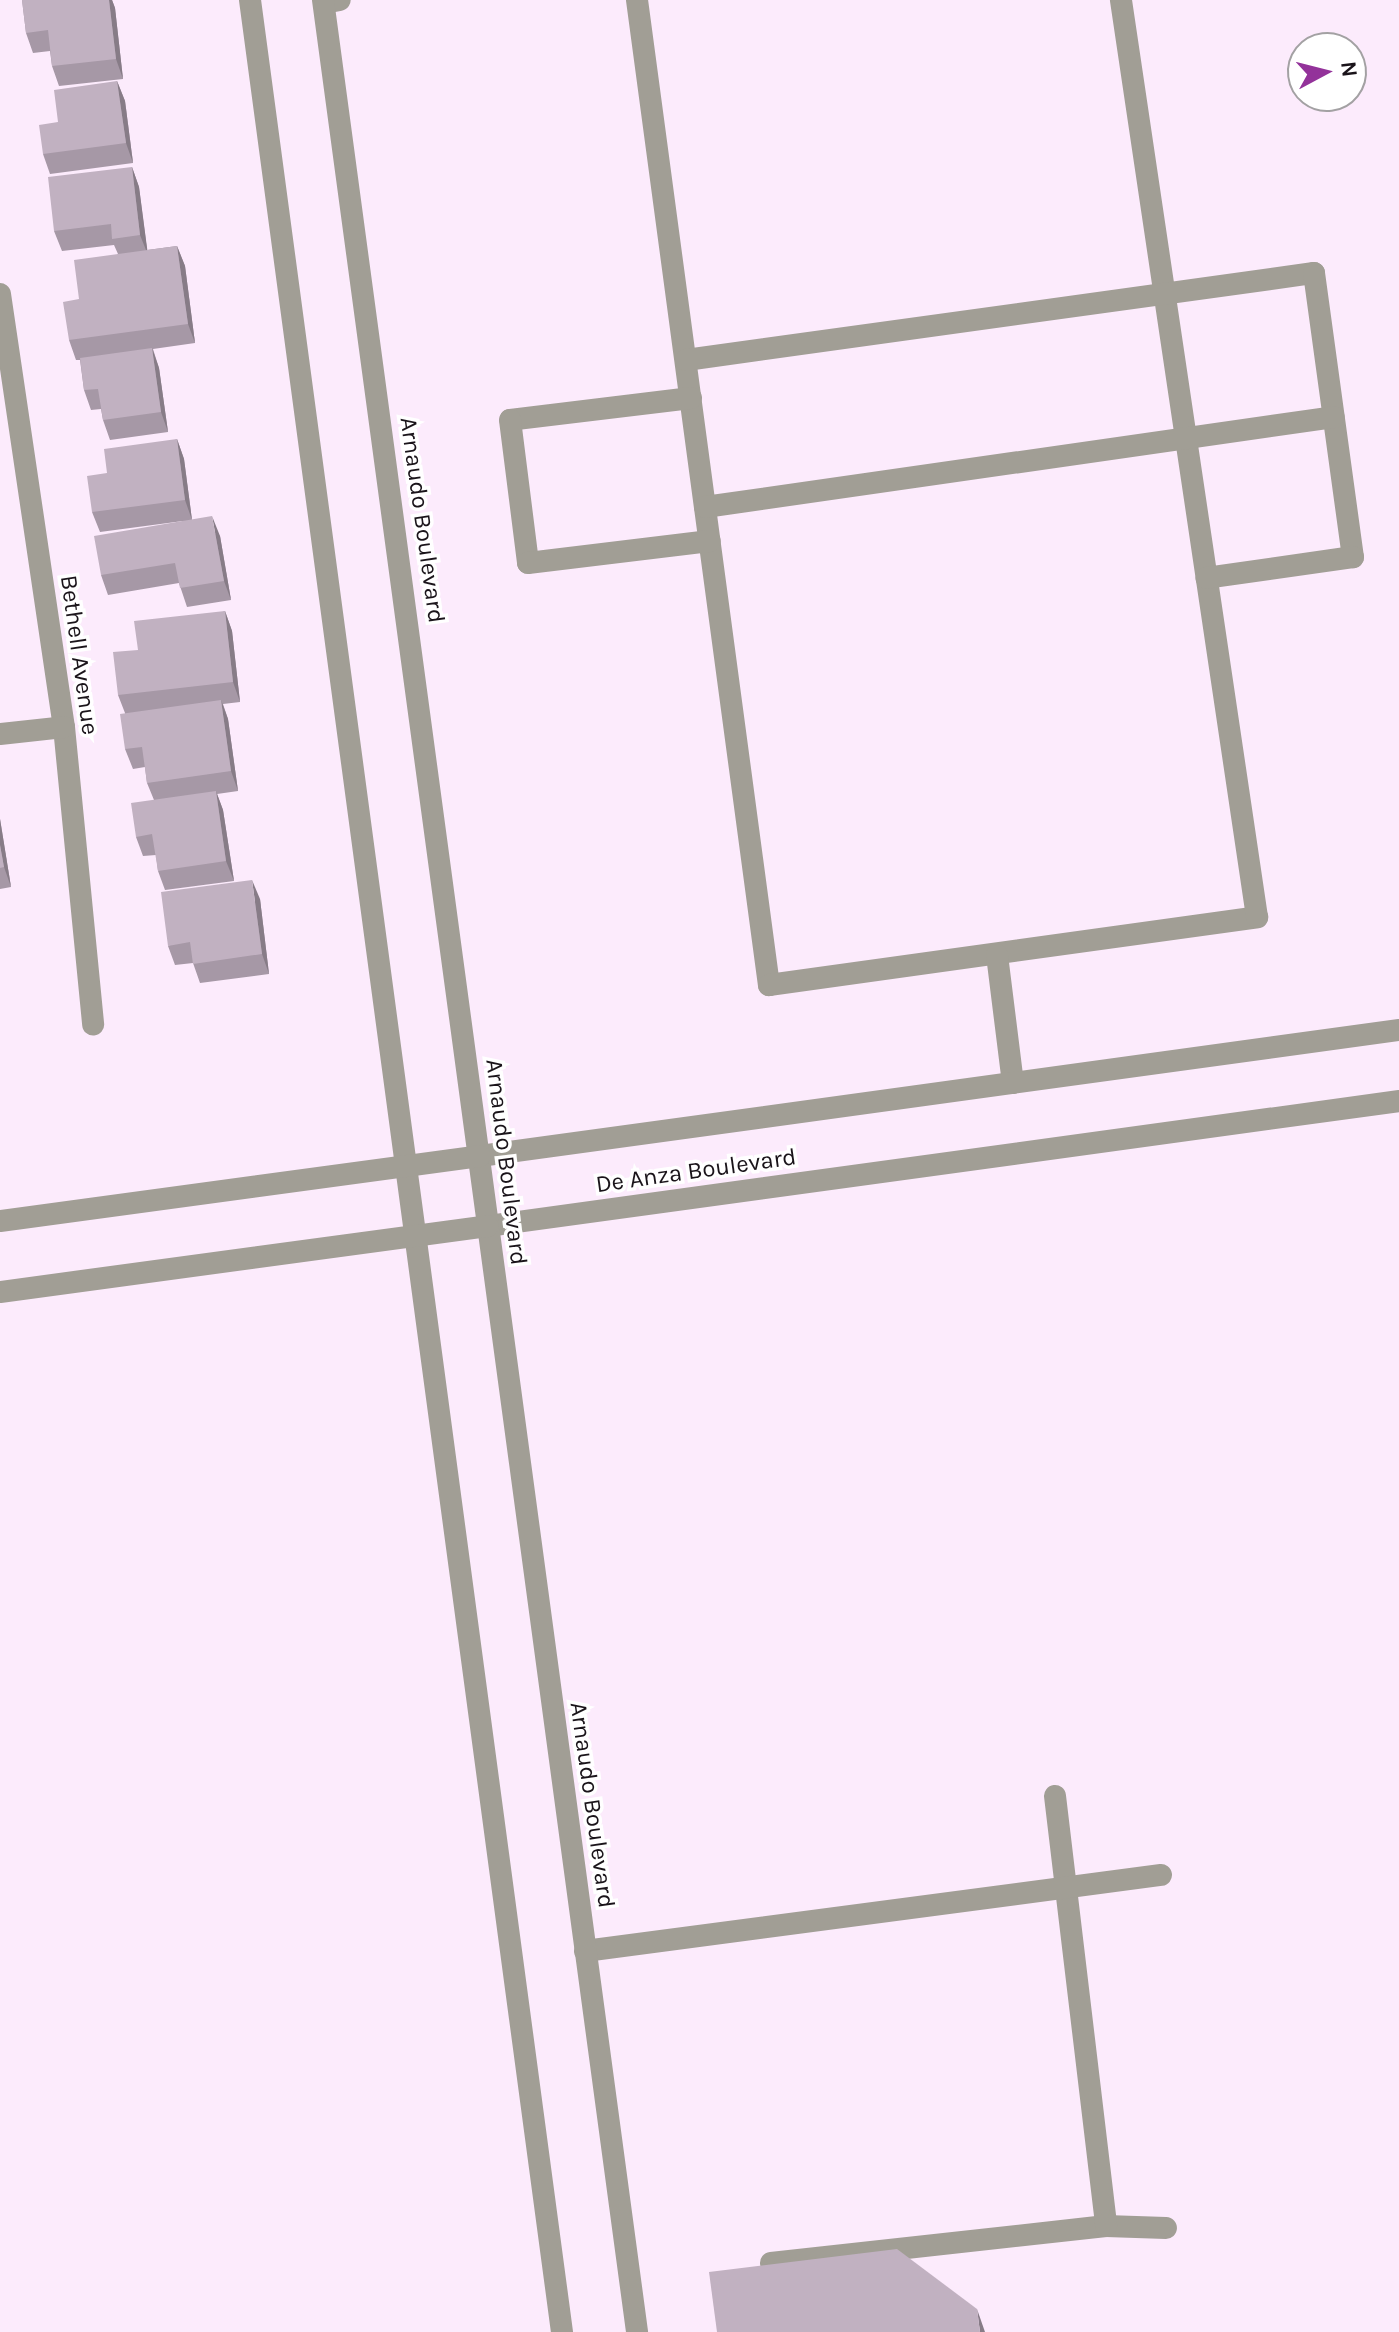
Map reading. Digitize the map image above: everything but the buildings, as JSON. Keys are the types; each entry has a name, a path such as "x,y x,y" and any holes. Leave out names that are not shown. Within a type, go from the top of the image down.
{"street":[{"path":"250,0 562,2332"},
{"path":"637,0 769,985 1257,917 1121,0"},
{"name":"Arnaudo Boulevard","path":"329,1 488,1226 637,2332"},
{"path":"686,360 1314,273 1353,557 1206,578"},
{"name":"Bethell Avenue","path":"0,301 64,727 93,1025"},
{"path":"691,398 510,420 528,563 710,541"},
{"path":"705,507 1334,417"},
{"path":"0,734 64,727"},
{"path":"997,955 1013,1083"},
{"name":"De Anza Boulevard","path":"0,1221 1399,1030"},
{"name":"De Anza Boulevard","path":"0,1292 1399,1101"},
{"path":"1055,1796 1106,2226"},
{"path":"585,1951 1161,1875"},
{"path":"771,2263 1106,2226 1166,2228"}]}
